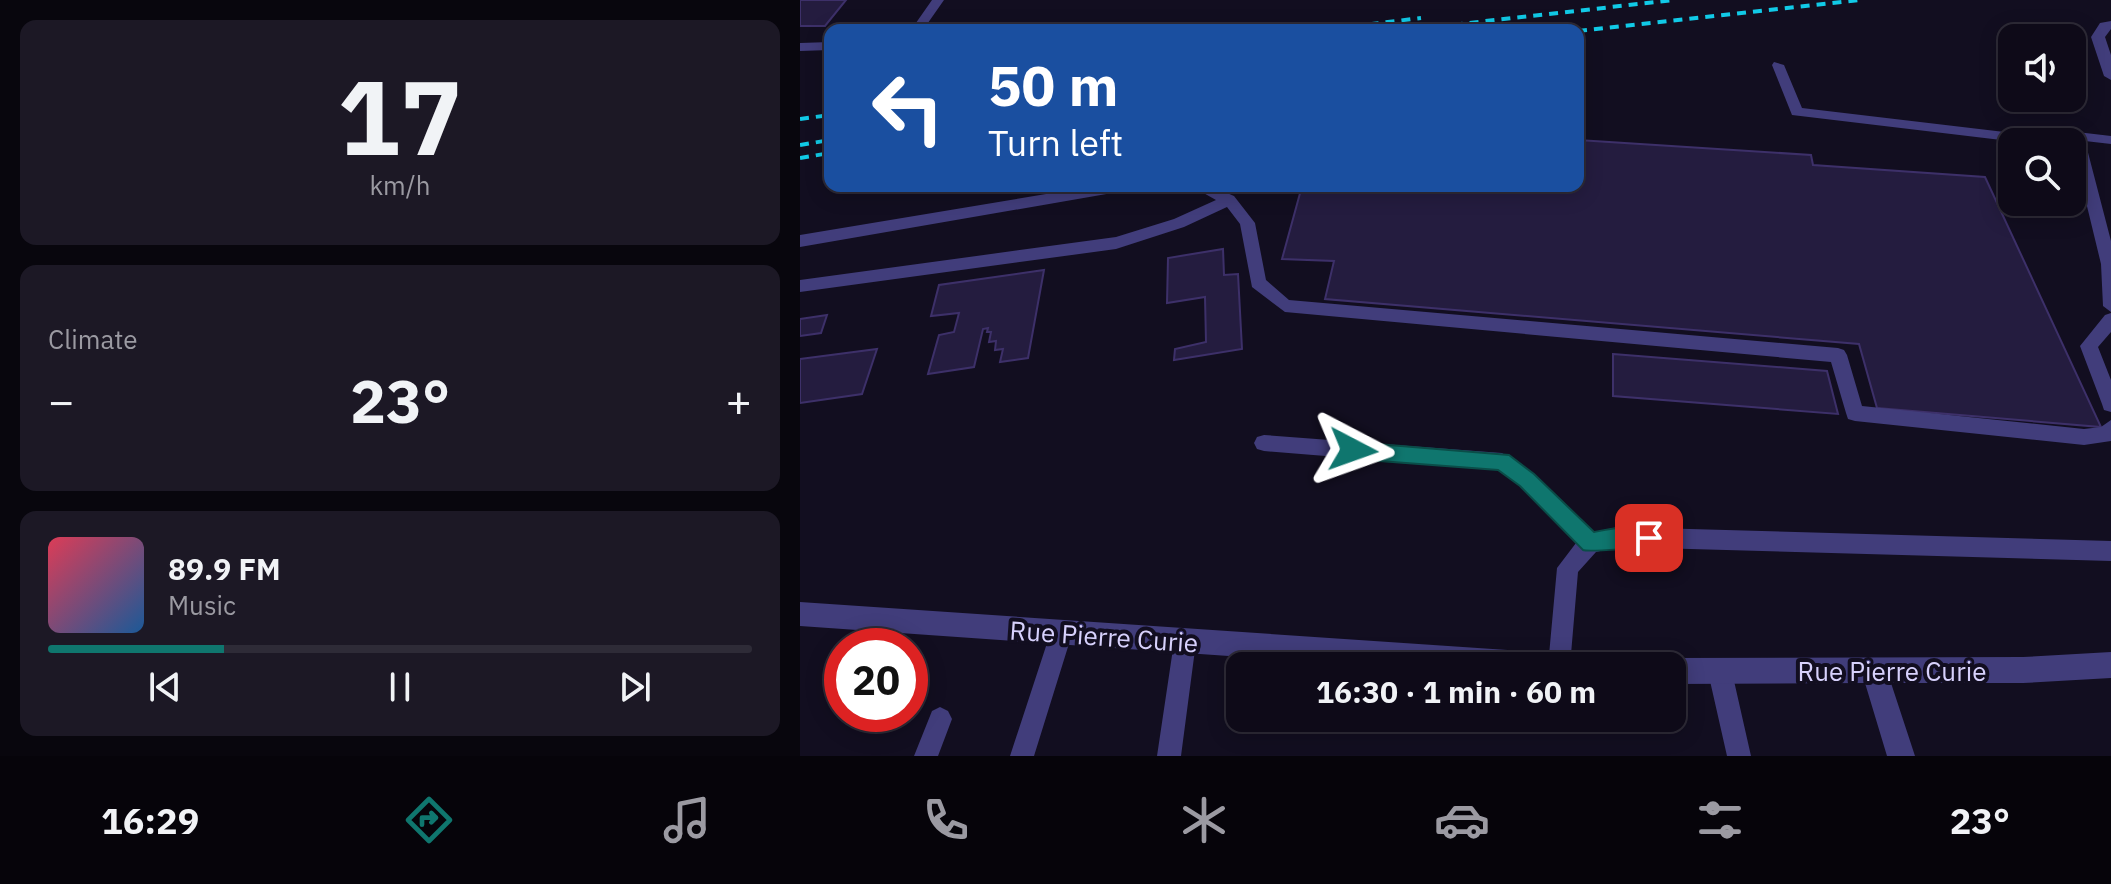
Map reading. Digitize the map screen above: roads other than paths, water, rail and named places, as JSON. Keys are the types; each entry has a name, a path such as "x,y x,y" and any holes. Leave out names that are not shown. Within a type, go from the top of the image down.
{"street":[{"path":"2111,25 2105,26 2098,37 2111,76"},
{"name":"Rue Pierre Curie","path":"800,614 1338,652"},
{"name":"Rue Pierre Curie","path":"1686,671 1874,671 2111,665"},
{"path":"1874,671 1901,756"}],"lane":[{"path":"921,24 938,0"},
{"path":"800,47 824,46"},
{"path":"1778,65 1797,112 1998,135"},
{"path":"2086,137 2111,140"},
{"path":"2086,183 2109,264 2111,306"},
{"path":"800,241 1089,192"},
{"path":"1211,192 1229,200 1247,223 1258,283 1285,306 1838,355 1855,413 2084,437 2106,435 2111,428"},
{"path":"800,286 1116,243 1179,223 1229,200"},
{"path":"2111,320 2089,346 2111,404"},
{"path":"1264,443 1502,462 1527,480 1590,543"},
{"path":"1560,652 1568,568 1590,543 1618,537 2111,551"},
{"path":"1022,756 1061,634"},
{"path":"1169,756 1185,642"},
{"path":"1720,672 1739,756"},
{"path":"926,756 940,719"}],"railway":[{"path":"1460,24 1674,0"},
{"path":"1584,30 1860,0"},
{"path":"1372,24 1421,18"},
{"path":"800,119 824,116"},
{"path":"800,145 824,141"},
{"path":"800,158 824,154"}]}
